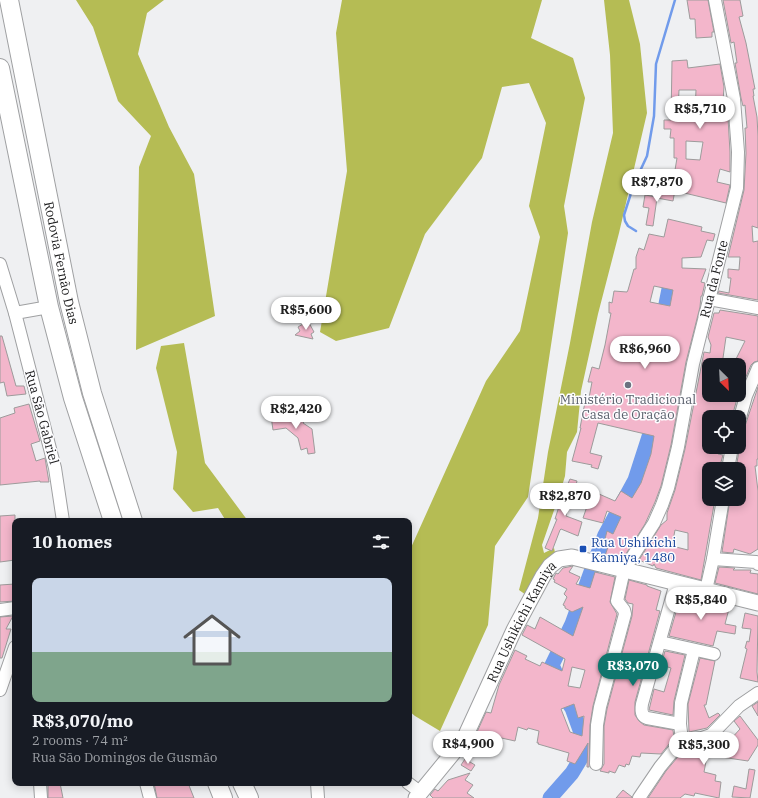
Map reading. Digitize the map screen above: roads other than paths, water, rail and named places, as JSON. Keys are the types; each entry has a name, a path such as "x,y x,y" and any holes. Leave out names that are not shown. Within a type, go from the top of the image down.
{"highway":[{"name":"Rodovia Fernão Dias","path":"9,0 69,302 92,393 132,518"},
{"name":"Rodovia Fernão Dias","path":"0,68 49,307 73,398 112,518"},
{"path":"218,786 223,798"},
{"path":"243,786 249,798"}],"main road":[{"name":"Rua Ushikichi Kamiya","path":"415,791 457,748 465,737 514,630 543,576 550,566 559,559 572,557 758,603"}],"street":[{"name":"Rua da Fonte","path":"596,764 597,725 600,707 625,614 624,610 617,601 624,570 654,523 668,488 678,447 693,364 737,188 739,165 734,99 716,0"},
{"name":"Rua São Gabriel","path":"0,264 15,313 55,468 63,518"},
{"path":"709,299 758,308"},
{"path":"15,313 49,307"},
{"path":"742,410 746,396 758,368"},
{"path":"706,590 722,506"},
{"path":"713,559 757,562"},
{"path":"676,583 641,712 646,718 680,724"},
{"path":"0,610 12,608"},
{"path":"660,642 714,654"},
{"path":"682,740 680,724 681,703 694,650"},
{"path":"0,690 12,656"},
{"path":"639,798 660,767 682,740 702,738 711,735 739,706 758,693"},
{"path":"40,786 41,798"},
{"path":"147,786 150,798"},
{"path":"317,786 318,798"}],"waterway":[{"path":"636,231 628,226 624,215 634,184 647,156 654,116 656,64 675,0"},
{"path":"662,324 672,274"},
{"path":"597,556 605,535 635,480 656,415"},
{"path":"550,798 572,773 584,753 580,730 572,708 560,690 557,676 552,665 572,624 592,569"}],"place":[{"name":"Ministério Tradicional Casa de Oração","path":"628,385"},
{"name":"Rua Ushikichi Kamiya, 1480","path":"583,549"}]}
